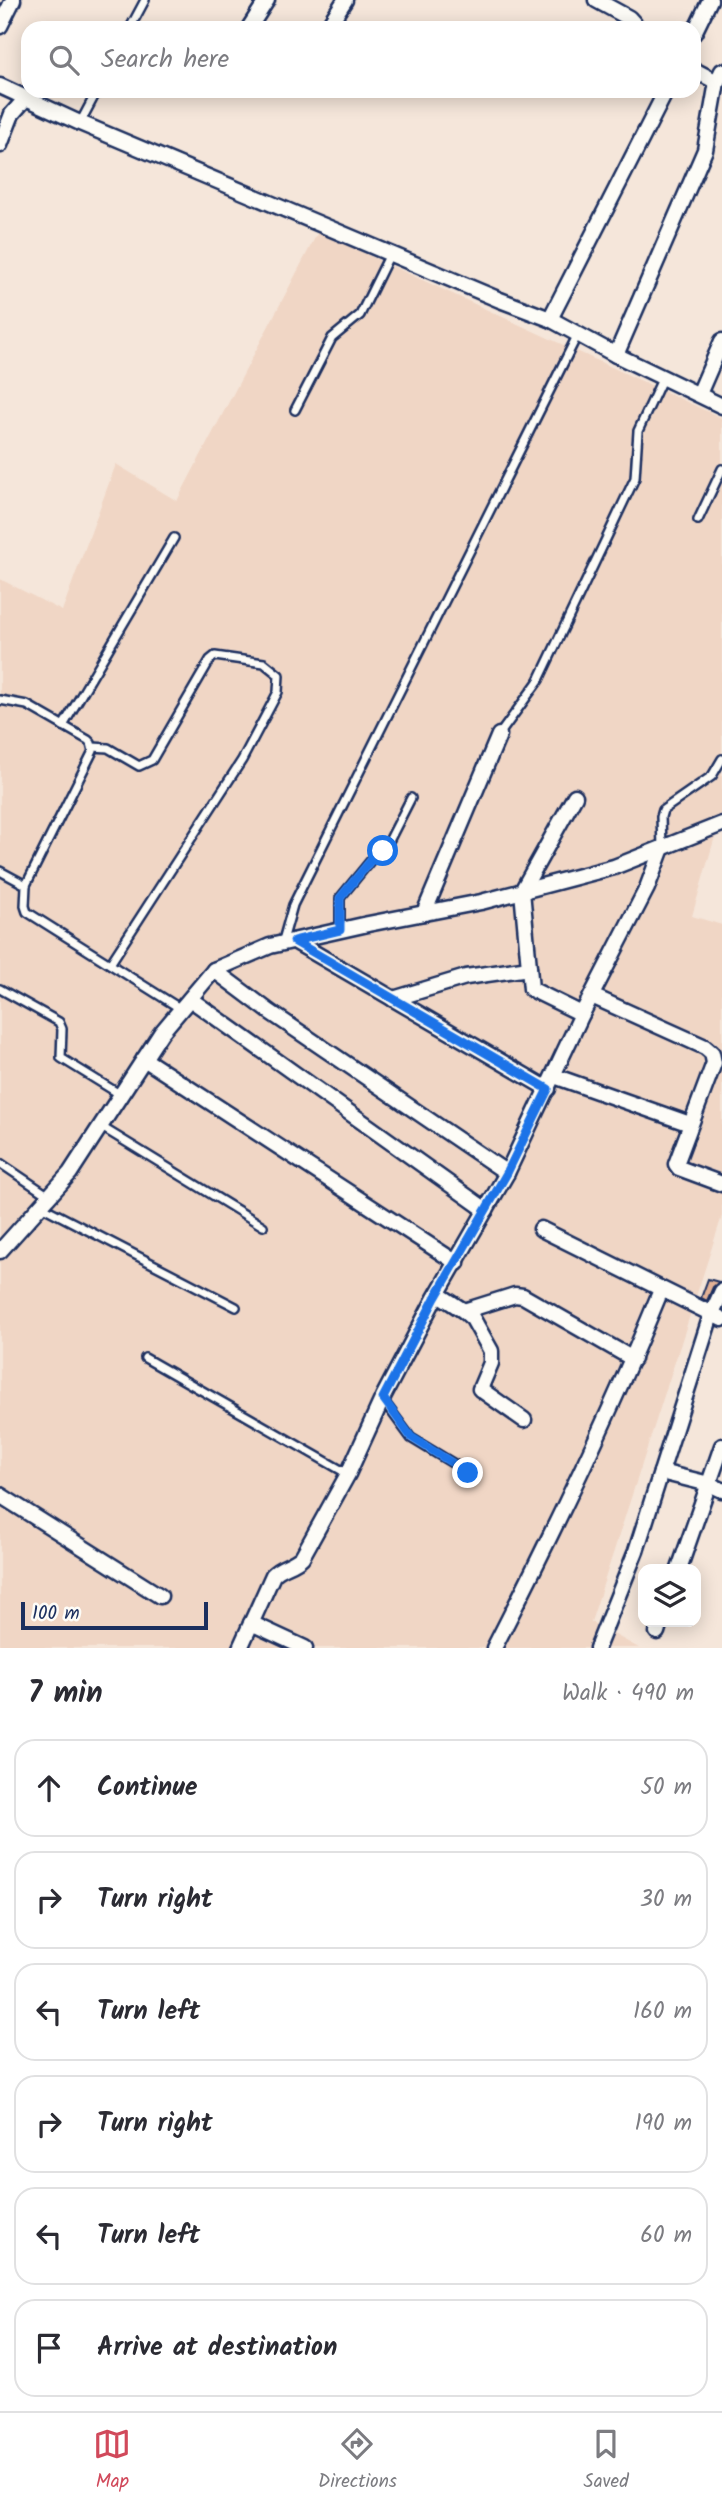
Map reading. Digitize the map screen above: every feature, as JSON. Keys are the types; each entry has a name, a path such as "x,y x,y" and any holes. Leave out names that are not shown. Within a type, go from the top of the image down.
{"street":[{"path":"0,26 13,0"},
{"path":"254,21 267,0"},
{"path":"332,21 345,0"},
{"path":"596,0 632,21"},
{"path":"700,21 710,0"},
{"path":"616,355 705,150 720,77 701,72"},
{"path":"0,86 21,96"},
{"path":"0,145 12,114 26,98 390,254 550,319 616,355 722,405"},
{"path":"550,319 662,98"},
{"path":"699,394 722,341"},
{"path":"424,913 499,735"},
{"path":"575,796 522,891 531,989 582,1014"},
{"path":"0,1251 70,1173 162,1033 214,970 270,946 481,902 614,867 722,824"},
{"path":"240,1648 273,1575 302,1557 348,1475 383,1398 507,1173 582,1014 647,888 662,848"},
{"path":"288,942 551,1083 690,1124"},
{"path":"393,999 466,977 529,968"},
{"path":"214,970 293,1028 507,1173"},
{"path":"592,996 705,1047 712,1053 714,1063 677,1166 722,1184"},
{"path":"186,1004 486,1210"},
{"path":"144,1059 457,1264"},
{"path":"541,1229 717,1317"},
{"path":"494,1648 551,1536 661,1290"},
{"path":"597,1648 636,1551 661,1472 717,1317 722,1291"},
{"path":"438,1294 477,1323 492,1354 480,1389 524,1420"},
{"path":"464,1311 515,1295 523,1296 632,1359"},
{"path":"681,1564 715,1487 722,1446"},
{"path":"661,1472 715,1487"},
{"path":"0,1495 160,1596"},
{"path":"251,1623 305,1648"}],"lane":[{"path":"134,21 145,0"},
{"path":"80,123 93,98"},
{"path":"295,410 332,338 360,315 390,254"},
{"path":"288,942 293,905 578,334"},
{"path":"499,735 539,680 635,478 638,431 663,377"},
{"path":"698,520 722,470"},
{"path":"63,726 174,538"},
{"path":"93,747 111,749 139,765 152,760 210,660 215,656 264,663 279,675 278,692 242,760 110,964"},
{"path":"0,701 27,705 88,740 93,747 26,885 27,912 110,964 186,1004"},
{"path":"662,848 663,810 712,776 722,758"},
{"path":"340,930 340,898 376,854 386,847 411,797"},
{"path":"0,872 26,885"},
{"path":"0,989 59,1022 62,1029 61,1058 121,1095"},
{"path":"100,1126 263,1226"},
{"path":"0,1163 45,1201 236,1307"},
{"path":"145,1358 348,1475"},
{"path":"383,1398 411,1437 468,1473"}],"shaded area":[{"path":"318,232 722,418 722,812 692,916 722,925 722,1216 591,1622 639,1648 0,1648 0,579 62,611 116,464 177,501"}],"building":[{"path":"708,1279 719,1282 713,1287 707,1301 701,1298"}],"route":[{"path":"383,851 376,854 340,898 340,930 294,941 548,1089 507,1173 435,1298 383,1398 411,1437 468,1473"}]}
